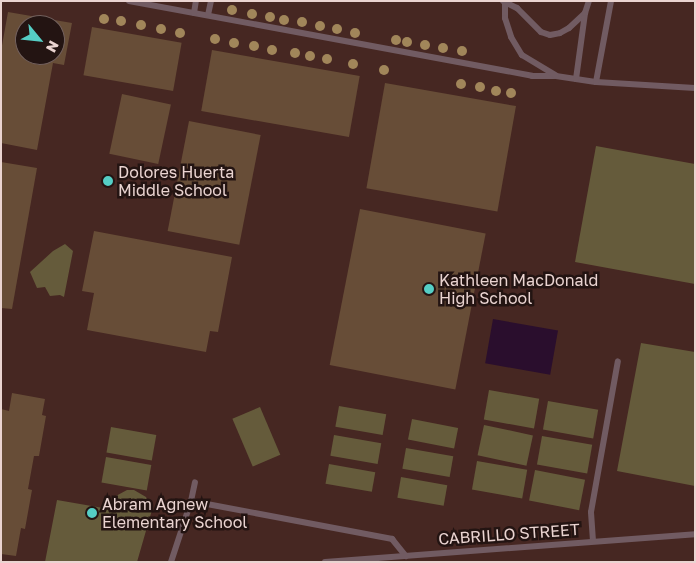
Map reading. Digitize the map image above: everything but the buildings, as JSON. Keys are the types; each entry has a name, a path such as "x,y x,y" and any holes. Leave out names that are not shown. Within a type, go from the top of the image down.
{"lane":[{"path":"129,1 532,76 556,76 596,82 695,88"},
{"path":"194,13 196,1"},
{"path":"208,15 211,1"},
{"path":"576,79 589,1"},
{"path":"596,82 611,1"},
{"path":"556,76 522,55 511,38 505,18 504,2 517,8 541,32 550,35 564,31 586,13"},
{"path":"593,541 591,512 618,361"},
{"path":"171,562 191,501 195,482"},
{"path":"191,501 392,539 406,556"},
{"name":"CABRILLO STREET","path":"325,562 695,534"}],"shaded area":[{"path":"596,146 695,164 695,284 575,262"},
{"path":"65,244 73,251 64,297 60,295 50,296 45,287 37,288 30,272 53,251"},
{"path":"493,319 558,330 550,375 485,363"},
{"path":"641,343 695,352 695,486 617,471"},
{"path":"489,390 539,399 534,428 484,420"},
{"path":"548,401 598,410 593,438 543,430"},
{"path":"339,406 386,414 383,435 335,427"},
{"path":"260,407 280,455 253,467 232,419"},
{"path":"412,419 458,428 454,449 408,440"},
{"path":"484,425 533,435 526,466 478,455"},
{"path":"111,427 156,435 152,461 106,453"},
{"path":"334,435 381,443 378,464 330,456"},
{"path":"542,436 592,445 587,473 537,465"},
{"path":"406,448 453,456 450,477 402,469"},
{"path":"106,457 151,465 147,491 101,483"},
{"path":"477,461 527,470 522,498 472,490"},
{"path":"329,464 375,472 372,492 326,484"},
{"path":"535,470 585,480 579,510 529,500"},
{"path":"401,477 447,485 444,506 397,498"},
{"path":"127,490 134,490 146,497 152,510 137,562 45,562 57,500 109,509 114,497"}],"place":[{"name":"Dolores Huerta Middle School","path":"108,181"},
{"name":"Kathleen MacDonald High School","path":"429,289"},
{"name":"Abram Agnew Elementary School","path":"92,513"}]}
